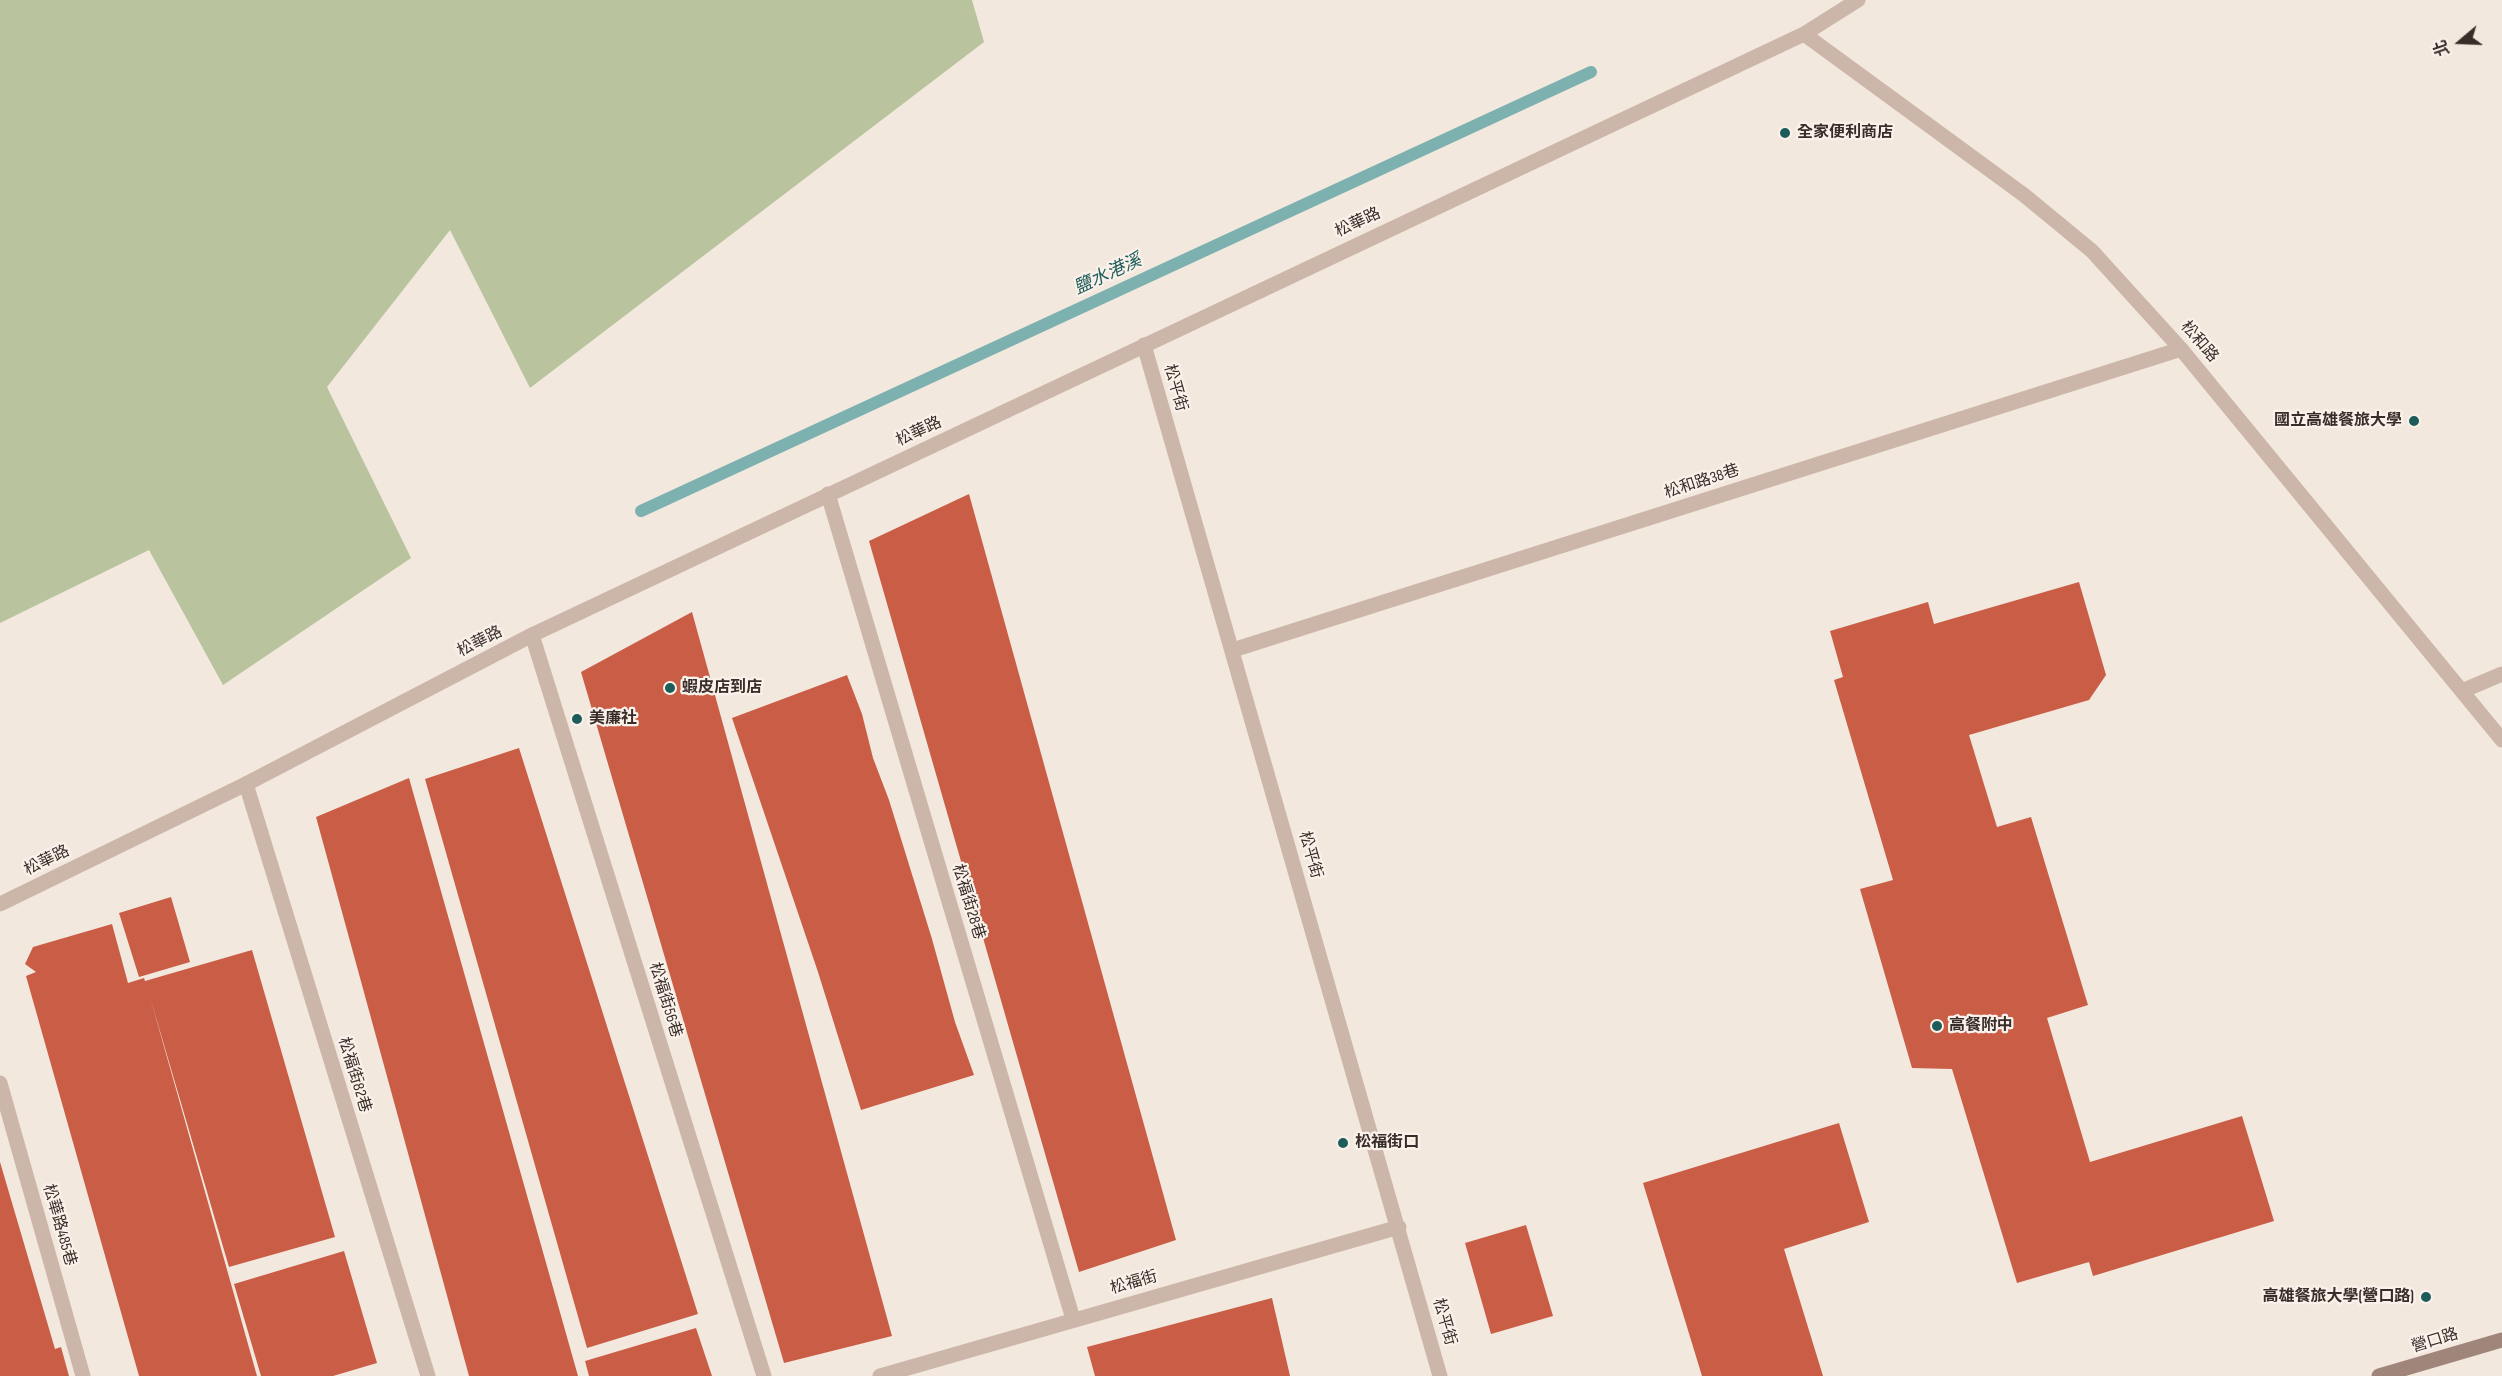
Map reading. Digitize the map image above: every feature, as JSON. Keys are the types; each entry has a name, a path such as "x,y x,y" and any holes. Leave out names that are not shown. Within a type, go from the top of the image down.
{"street":[{"name":"松華路","path":"0,904 246,784 532,635 1804,34 1857,0"},
{"name":"松和路","path":"1804,34 2024,195 2083,244 2181,349 2502,740"},
{"name":"松平街","path":"1144,345 1440,1376"},
{"name":"松和路38巷","path":"1233,650 2181,349"},
{"name":"松福街28巷","path":"828,495 1073,1319"},
{"name":"松福街56巷","path":"532,635 764,1376"},
{"path":"2462,691 2502,674"},
{"name":"松福街82巷","path":"246,784 428,1376"},
{"name":"松華路485巷","path":"0,1083 83,1376"},
{"name":"松福街","path":"880,1376 1399,1227"},
{"name":"營口路","path":"2379,1376 2502,1340"}],"green space":[{"path":"0,0 972,0 984,42 530,388 450,230 327,387 411,558 223,685 149,550 0,623"}],"building":[{"path":"969,494 1176,1240 1079,1272 869,541"},
{"path":"2079,582 2106,675 2089,700 1969,735 1997,827 2031,817 2088,1005 2047,1018 2090,1162 2242,1116 2274,1221 2093,1276 2089,1262 2017,1283 1952,1069 1912,1068 1860,889 1893,880 1834,680 1843,677 1830,631 1928,602 1934,624"},
{"path":"692,612 892,1336 784,1363 581,672"},
{"path":"847,675 862,714 873,758 889,800 955,1022 974,1075 861,1110 818,972 732,718"},
{"path":"519,748 698,1314 587,1348 425,779"},
{"path":"409,778 578,1376 469,1376 316,817"},
{"path":"171,897 190,962 139,977 119,913"},
{"path":"112,924 128,983 144,978 145,981 252,950 335,1237 229,1267 150,997 257,1376 139,1376 26,976 36,972 25,964 33,947"},
{"path":"1839,1123 1869,1222 1784,1249 1823,1376 1702,1376 1643,1183"},
{"path":"0,1162 55,1349 61,1347 69,1376 0,1376"},
{"path":"1526,1225 1553,1316 1491,1334 1465,1243"},
{"path":"344,1251 377,1363 333,1376 261,1376 234,1284"},
{"path":"1272,1298 1290,1376 1095,1376 1087,1347"},
{"path":"696,1328 712,1376 589,1376 585,1361"}],"waterway":[{"name":"鹽水港溪","path":"641,511 1591,72"}],"place":[{"name":"全家便利商店","path":"1785,133"},
{"name":"國立高雄餐旅大學","path":"2414,421"},
{"name":"蝦皮店到店","path":"670,688"},
{"name":"美廉社","path":"577,719"},
{"name":"高餐附中","path":"1937,1026"},
{"name":"松福街口","path":"1343,1143"},
{"name":"高雄餐旅大學(營口路)","path":"2426,1297"}]}
